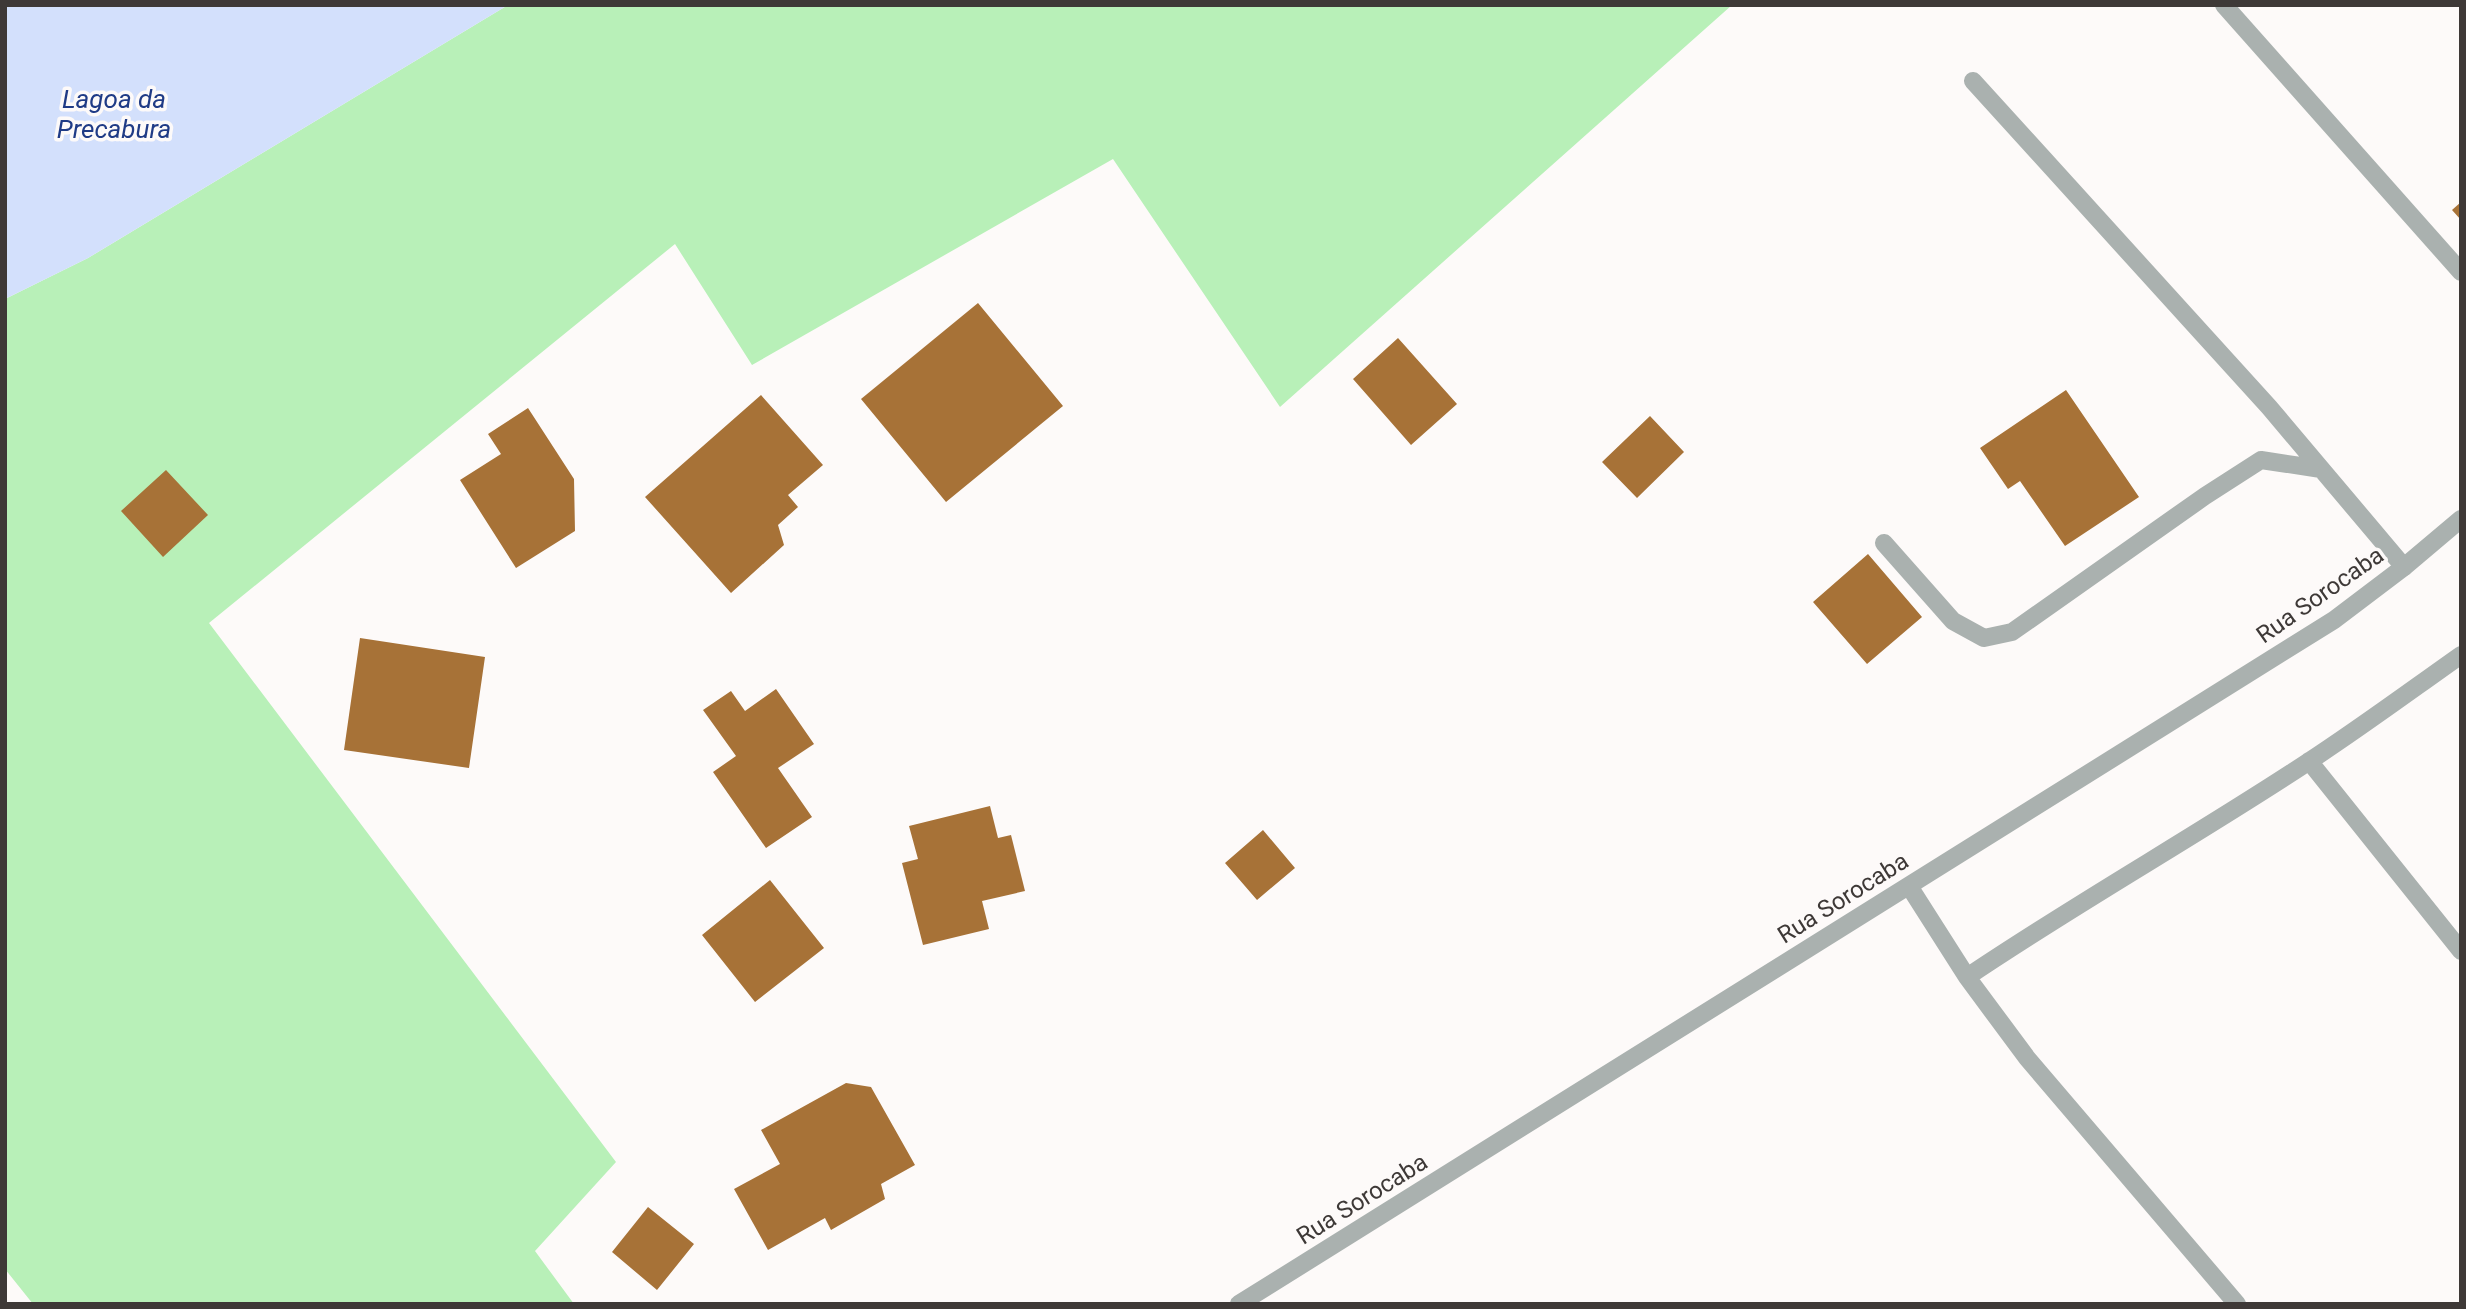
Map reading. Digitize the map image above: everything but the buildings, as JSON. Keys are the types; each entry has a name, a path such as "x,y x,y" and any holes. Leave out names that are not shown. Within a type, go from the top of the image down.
{"street":[{"path":"2224,5 2461,272"},
{"path":"1973,80 2269,407 2404,567"},
{"path":"1884,543 1953,621 1984,638 2012,632 2205,496 2261,460 2321,469"},
{"name":"Rua Sorocaba","path":"1241,1303 2334,620 2461,519"},
{"path":"1967,977 2309,761 2461,656"},
{"path":"2309,761 2461,951"},
{"path":"1909,886 1967,977 2026,1058 2237,1304"}],"green space":[{"path":"508,5 1732,5 1280,407 1113,159 752,365 675,244 209,623 616,1162 535,1251 574,1304 33,1304 5,1269 5,299 88,258"}],"water":[{"name":"Lagoa da Precabura","path":"5,5 508,5 88,258 5,299"}]}
